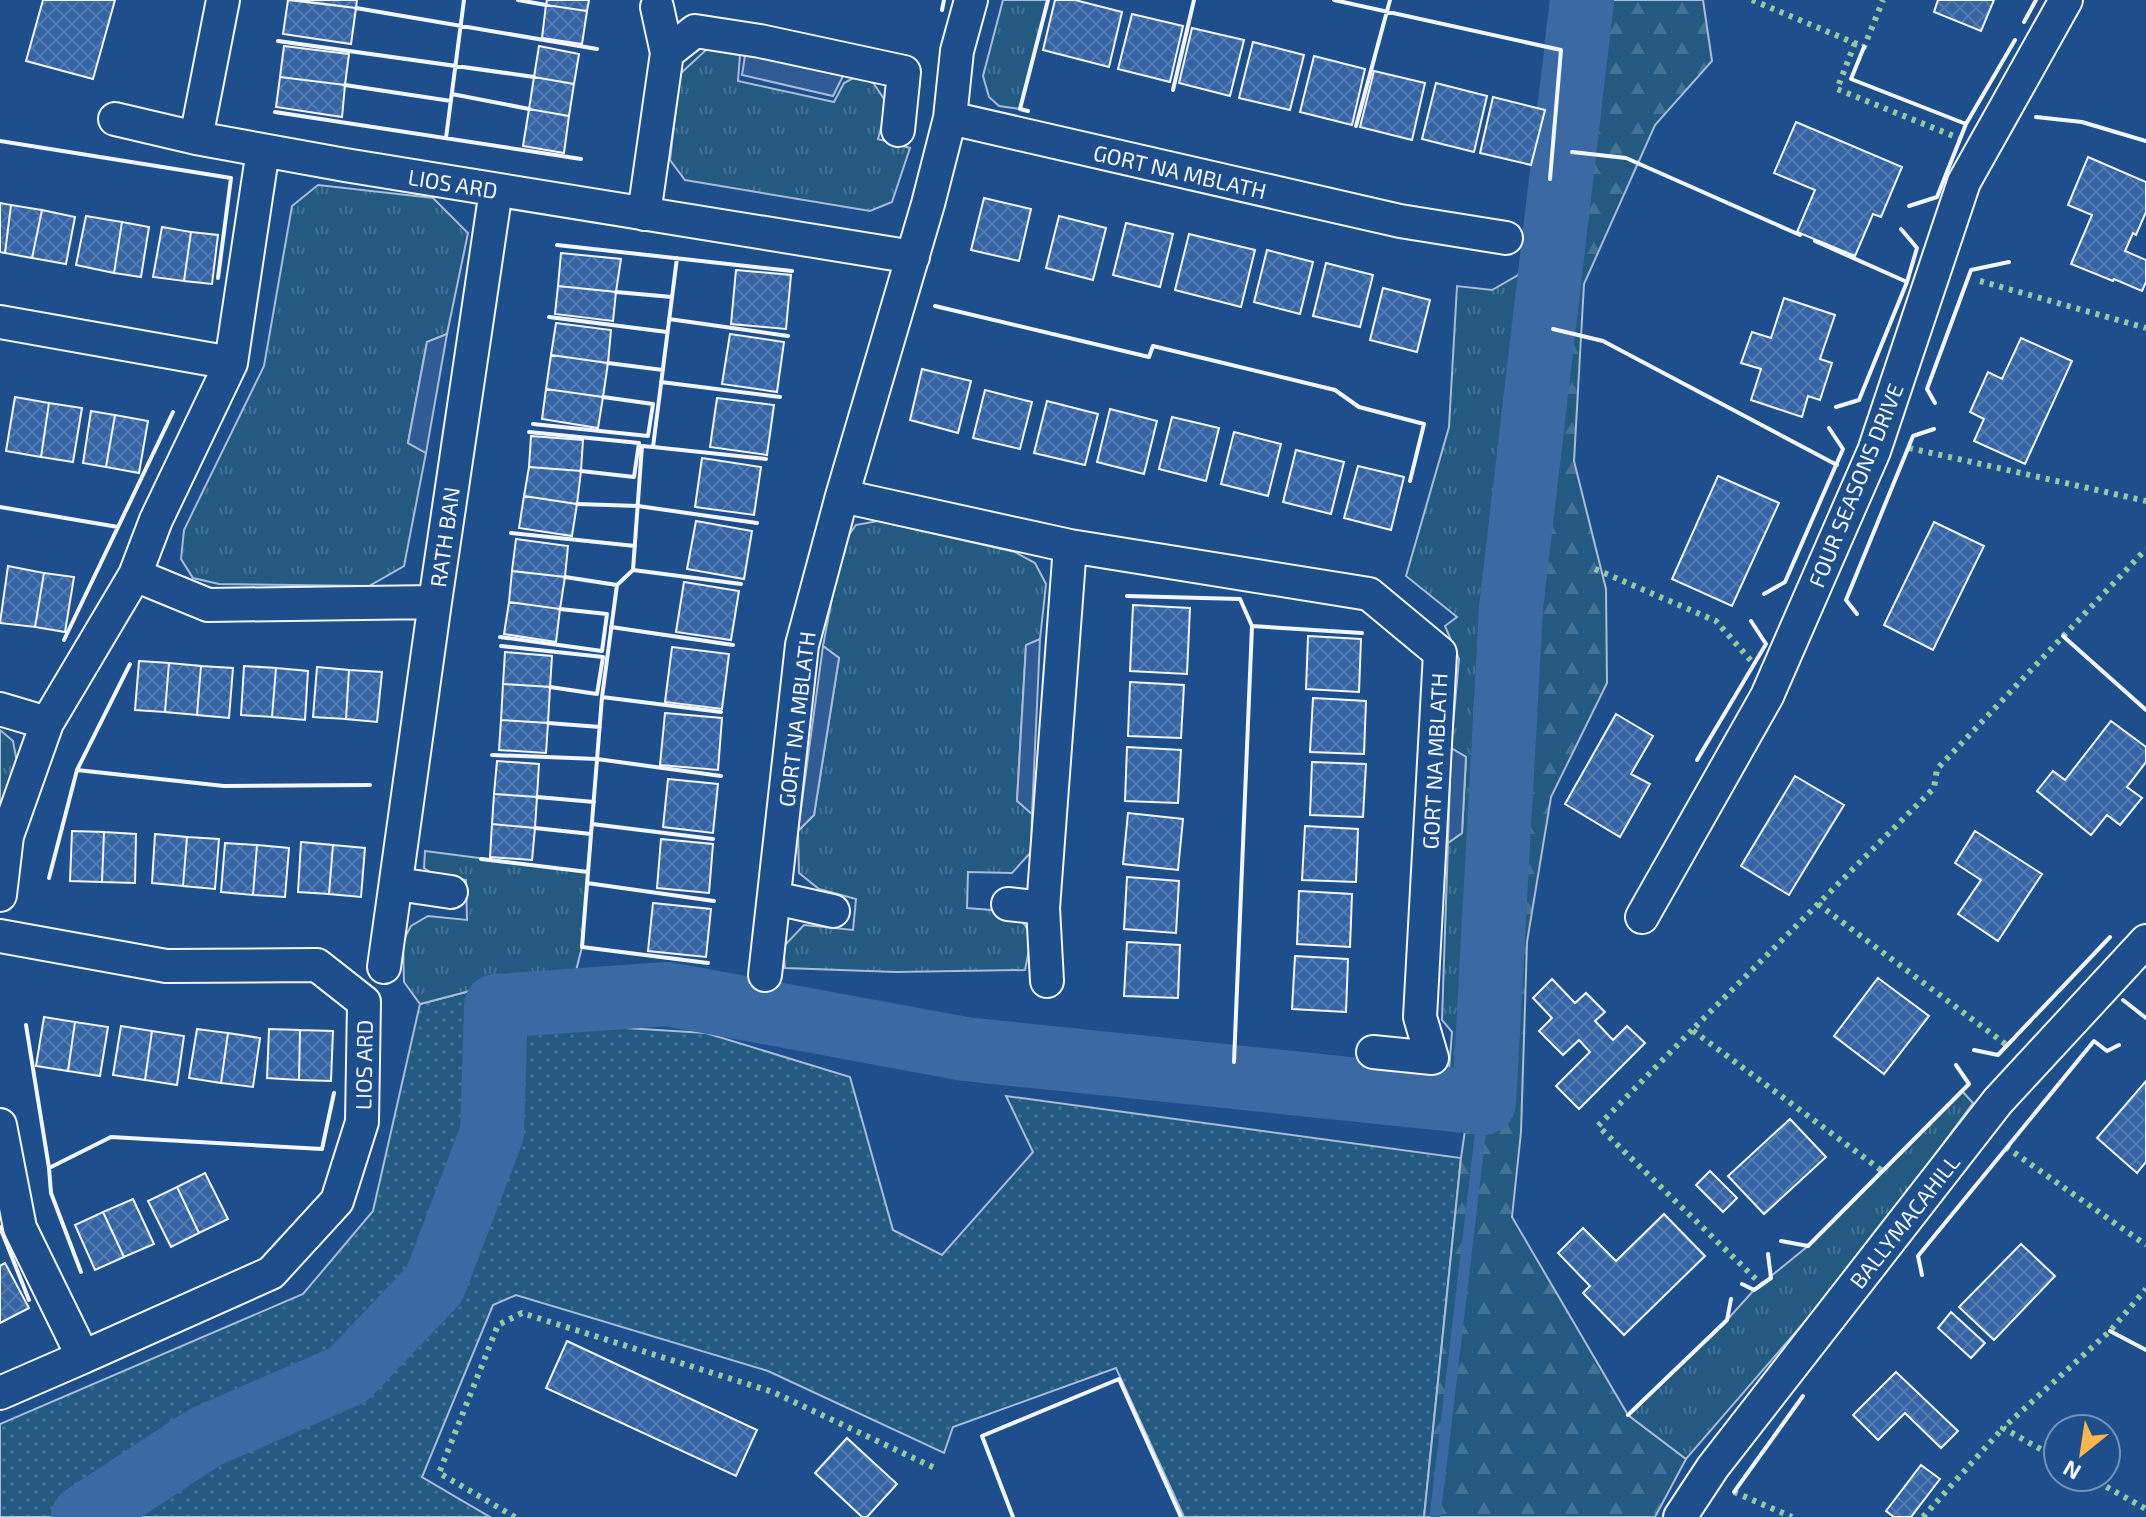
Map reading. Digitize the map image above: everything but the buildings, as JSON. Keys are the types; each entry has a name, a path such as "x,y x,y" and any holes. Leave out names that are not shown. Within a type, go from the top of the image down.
{"street":[{"path":"196,138 223,0"},
{"name":"GORT NA MBLATH","path":"765,975 802,645 950,118 957,51 971,0"},
{"name":"FOUR SEASONS DRIVE","path":"1642,917 1767,696 1874,451 1964,182 2066,0"},
{"path":"657,7 667,53 644,214 913,257"},
{"path":"667,53 695,31 760,41 904,72 898,130"},
{"name":"GORT NA MBLATH","path":"950,118 1400,221 1506,238"},
{"name":"LIOS ARD","path":"115,119 196,138 644,214"},
{"path":"0,895 7,836 47,723 135,575 156,520 231,363 263,150"},
{"name":"RATH BAN","path":"384,967 496,190"},
{"path":"0,322 231,363"},
{"name":"GORT NA MBLATH","path":"842,496 1070,546 1369,594 1440,653 1420,1017 1432,1058 1373,1052"},
{"path":"1047,981 1043,908 1070,546"},
{"path":"135,575 208,605 435,602"},
{"path":"0,709 47,723"},
{"path":"397,884 451,892"},
{"path":"775,898 833,911"},
{"path":"1008,904 1043,908"},
{"name":"LIOS ARD","path":"0,936 166,966 317,965 364,1002 362,1122 337,1201 271,1273 0,1393"},
{"name":"BALLYMACAHILL","path":"1680,1517 1713,1467 1998,1101 2146,941"},
{"path":"0,1125 20,1228 83,1357"}],"green space":[{"path":"1003,0 1048,0 1020,109 999,106 989,97 983,76"},
{"path":"1565,0 1703,0 1712,61 1655,125 1584,284 1574,461 1606,589 1607,683 1551,797 1527,942 1521,1132 1512,1217 1628,1415 1686,1459 1655,1517 1424,1517 1471,1088"},
{"path":"707,49 740,55 738,81 834,102 844,83 859,75 874,84 888,105 878,139 910,148 892,202 870,211 685,180 670,160 680,74"},
{"path":"318,185 433,198 468,233 447,334 427,342 408,443 426,453 404,566 369,586 219,584 193,578 181,559 184,530 264,366 292,206"},
{"path":"1549,204 1461,1085 1345,1072 1347,1064 1449,1070 1452,1032 1442,1020 1448,843 1462,833 1466,757 1451,748 1459,659 1445,626 1457,617 1406,576 1449,427 1457,286 1492,290 1518,275 1532,238 1530,209"},
{"path":"878,521 1015,552 1035,563 1046,584 1040,639 1026,646 1017,800 1032,814 1031,852 1012,873 968,872 967,908 1004,911 1020,918 1032,936 1025,970 896,972 785,968 783,947 804,925 853,930 856,899 819,889 799,873 798,831 814,815 839,658 823,646 842,544 856,525"},
{"path":"0,730 13,741 18,768 0,811"},
{"path":"425,851 588,872 582,947 574,979 531,975 420,1004 404,982 403,941 411,926 428,916 467,920 466,880 437,877 424,868"},
{"path":"531,975 529,1022 706,1033 850,1077 893,1230 942,1255 1033,1152 1006,1096 1461,1158 1424,1517 1184,1517 1116,1368 953,1427 944,1453 768,1371 516,1295 493,1305 422,1477 490,1517 0,1517 0,1424 303,1294 373,1211 420,1004"},
{"path":"1962,1091 1973,1103 1851,1268 1686,1459 1628,1415 1754,1290 1808,1246"}],"shaded area":[{"path":"746,49 844,74 833,96 742,75"},
{"path":"447,334 426,453 408,443 427,342"},
{"path":"1040,639 1032,814 1017,801 1026,645"},
{"path":"823,646 839,658 814,815 798,831"},
{"path":"1451,748 1466,757 1462,833 1448,843"}],"waterway":[{"path":"83,1517 205,1437 348,1375 434,1285 492,1133 496,1006 667,994 965,1049 1484,1103 1511,608 1582,0"},
{"path":"1435,1517 1484,1103"}],"hedge":[{"path":"1752,0 1864,47 1883,0"},
{"path":"1855,43 1837,89 1961,139"},
{"path":"1980,281 2146,328"},
{"path":"1909,448 2146,501"},
{"path":"1881,1170 1692,1030 1934,788 1937,769 2146,549"},
{"path":"1595,569 1716,621 1754,664"},
{"path":"1818,904 2008,1046"},
{"path":"1692,1030 1598,1126 1762,1285"},
{"path":"2006,1147 2146,1245"},
{"path":"2042,1450 2003,1428 2110,1331 2146,1289"},
{"path":"515,1517 439,1473 498,1325 522,1313 773,1392 937,1469"},
{"path":"1923,1517 2003,1428"},
{"path":"1734,1492 1792,1517"},
{"path":"2118,1493 2146,1509"}],"wall":[{"path":"446,138 464,0"},
{"path":"518,0 546,5"},
{"path":"942,10 944,0"},
{"path":"1028,111 1020,109 1048,0"},
{"path":"1173,90 1194,0"},
{"path":"1334,0 1561,50 1550,179"},
{"path":"1356,126 1390,0"},
{"path":"2024,22 2036,0"},
{"path":"356,8 597,49"},
{"path":"1864,47 1851,79 1966,124 2015,40"},
{"path":"278,41 534,77"},
{"path":"345,85 451,101"},
{"path":"452,94 529,109"},
{"path":"275,112 581,159"},
{"path":"2036,117 2082,122 2146,141"},
{"path":"1909,206 1937,197 1966,124"},
{"path":"0,141 231,178 218,278"},
{"path":"1572,152 1626,158 1800,235"},
{"path":"1901,229 1917,248 1907,282"},
{"path":"1815,241 1907,282 1859,400 1836,407"},
{"path":"557,245 792,271"},
{"path":"677,258 653,447 642,446 633,570 617,585 602,697 582,947 708,963"},
{"path":"1935,403 1927,389 1971,270 2009,262"},
{"path":"616,292 672,297"},
{"path":"935,306 1149,357 1153,346 1335,390 1359,407 1424,424 1410,481"},
{"path":"549,317 667,332"},
{"path":"669,319 788,336"},
{"path":"1553,329 1603,341 1837,465"},
{"path":"608,363 663,370"},
{"path":"661,382 780,397"},
{"path":"533,424 648,436 653,404 603,397"},
{"path":"64,640 173,412"},
{"path":"1764,594 1785,582 1843,449 1829,428"},
{"path":"1857,614 1846,600 1913,436 1934,429"},
{"path":"529,432 639,443 634,477 581,471"},
{"path":"653,447 766,459"},
{"path":"577,504 638,506 757,523"},
{"path":"0,507 118,527"},
{"path":"511,533 635,546"},
{"path":"633,570 741,584"},
{"path":"565,577 617,585"},
{"path":"1127,596 1240,599 1252,626"},
{"path":"500,637 602,651 607,614 560,609"},
{"path":"1697,760 1766,644 1751,621"},
{"path":"1234,1062 1252,626 1362,633"},
{"path":"611,627 733,645"},
{"path":"2063,636 2146,710"},
{"path":"501,646 603,657 597,694 550,687"},
{"path":"49,878 77,770 130,664"},
{"path":"602,697 721,712"},
{"path":"548,723 600,727"},
{"path":"492,755 597,759 721,776"},
{"path":"77,770 224,786 370,785"},
{"path":"537,797 594,802"},
{"path":"592,824 713,839"},
{"path":"535,828 591,834"},
{"path":"481,859 588,872"},
{"path":"587,883 714,901"},
{"path":"1974,1050 1998,1055 2110,937"},
{"path":"2123,1000 2146,1018"},
{"path":"26,1025 49,1168"},
{"path":"1922,1275 1918,1256 2094,1041 2107,1051 2119,1045"},
{"path":"1781,1241 1808,1246 1969,1084 1956,1065"},
{"path":"81,1272 51,1193 49,1168 111,1137 322,1149 334,1093"},
{"path":"0,1227 29,1300"},
{"path":"1742,1284 1754,1290 1771,1278 1768,1254"},
{"path":"1628,1415 1727,1320 1731,1299"},
{"path":"2110,1331 2146,1350"},
{"path":"1013,1517 982,1436 1119,1379 1181,1517"},
{"path":"1734,1492 1803,1396"}]}
